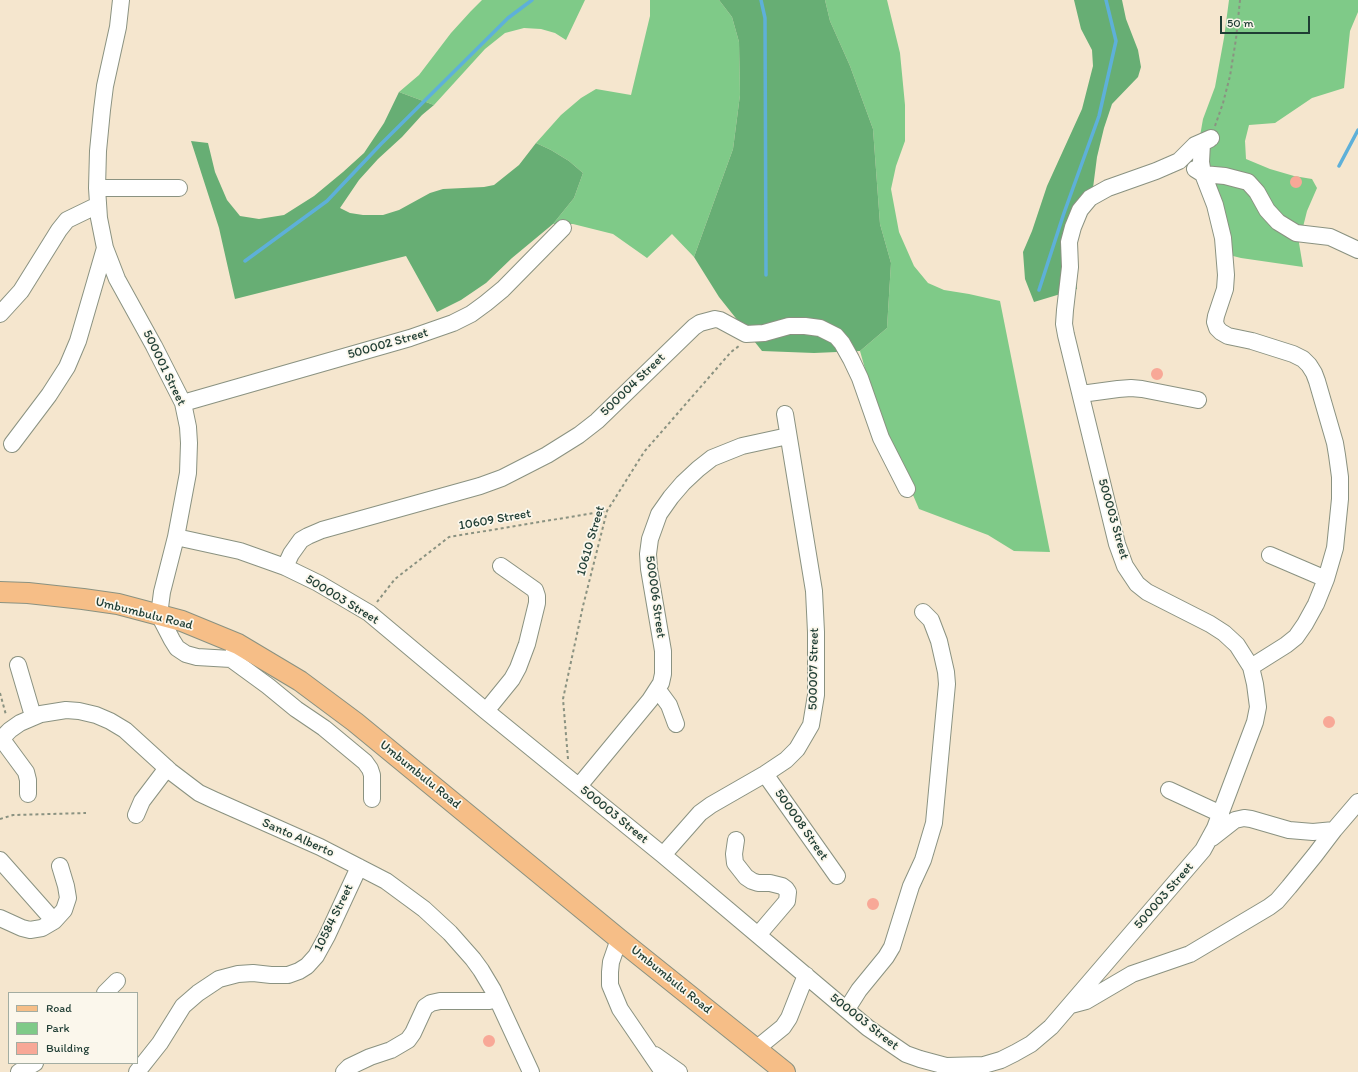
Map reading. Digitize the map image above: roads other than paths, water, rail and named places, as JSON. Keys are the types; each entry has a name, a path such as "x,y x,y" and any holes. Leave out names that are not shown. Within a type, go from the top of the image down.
{"main road":[{"name":"Umbumbulu Road","path":"0,592 28,593 118,604 159,615 204,629 234,651 300,680 355,722 619,939 785,1072"}],"street":[{"name":"500001 Street","path":"121,0 113,54 105,86 98,151 97,188 102,237 117,279 183,403 188,427 189,443 188,473 176,537 162,592 159,615"},
{"path":"1251,667 1296,637 1316,604 1326,579 1335,548 1340,499 1338,455 1314,373 1309,365 1303,359 1293,354 1271,346 1228,336 1217,328 1215,322 1216,316 1225,289 1225,253 1215,206 1203,174 1201,162 1202,143 1211,138 1195,145 1179,161 1203,174 1225,176 1248,182 1257,192 1267,210 1278,222 1296,233 1330,237 1358,250"},
{"name":"500003 Street","path":"176,537 240,551 285,567 318,583 369,613 846,1009 885,1040 906,1054 946,1066 984,1065 1001,1060 1015,1053 1041,1036 1070,1005 1195,861 1210,839 1221,814 1255,722 1258,707 1258,696 1251,667 1237,645 1224,633 1210,624 1147,592 1137,584 1128,570 1117,544 1066,335 1065,310 1070,267 1069,242 1080,210 1090,198 1108,188 1179,161"},
{"path":"97,188 179,188"},
{"path":"0,314 21,291 66,220 98,205"},
{"name":"500002 Street","path":"183,403 410,338 453,323 471,314 486,303 563,228"},
{"path":"12,444 48,395 66,367 78,341 105,248"},
{"name":"500004 Street","path":"285,567 291,554 301,540 322,530 480,486 508,475 547,455 579,436 694,327 700,323 714,319 720,320 746,334 764,333 789,326 804,326 820,328 836,336 842,343 860,378 881,438 906,489"},
{"path":"1081,394 1118,388 1131,388 1198,400"},
{"name":"500007 Street","path":"663,856 700,813 786,760 796,749 812,725 816,695 816,632 814,591 785,414"},
{"name":"500006 Street","path":"574,782 658,690 661,683 663,674 663,657 651,584 648,554 650,539 659,514 671,497 684,483 712,458 742,446 788,436"},
{"path":"1270,556 1326,579"},
{"path":"486,711 518,668 527,644 537,603 535,590 501,566"},
{"path":"846,1009 892,947 911,886 923,860 934,823 947,684 946,672 939,641 931,620 923,612"},
{"path":"159,615 177,648 186,654 197,657 234,651 268,686 296,709 324,728 365,762 372,775 372,799"},
{"path":"18,665 33,716"},
{"path":"658,690 669,705 676,724"},
{"name":"Santo Alberto","path":"4,736 33,716 49,712 66,710 96,715 110,721 124,730 184,783 214,800 320,847 374,874 400,890 424,909 450,933 465,949 481,970 497,999 531,1072"},
{"path":"4,736 26,772 28,780 28,794"},
{"path":"136,816 142,801 167,768"},
{"name":"500008 Street","path":"765,774 837,876"},
{"path":"1170,790 1221,814"},
{"path":"1070,1005 1086,1000 1132,974 1190,954 1269,907 1277,901 1358,802"},
{"path":"1210,839 1236,820 1244,818 1251,818 1289,830 1313,832 1334,830"},
{"path":"736,840 734,854 735,863 746,877 752,882 770,883 782,886 788,892 787,901 758,935"},
{"path":"0,860 54,921"},
{"path":"0,918 30,930 42,928 54,921 64,910 68,898 60,866"},
{"name":"10584 Street","path":"137,1072 160,1043 183,1006 198,992 219,979 238,974 253,973 288,975 307,966 316,956 327,936 359,867"},
{"path":"619,939 611,962 610,985 620,1009 663,1072"},
{"path":"756,1048 783,1026 788,1018 806,975"},
{"path":"106,992 117,981"},
{"path":"344,1072 350,1067 370,1057 391,1050 408,1040 425,1008 431,1003 440,1001 489,1001 497,999"},
{"path":"651,1054 680,1072"},
{"path":"19,1072 33,1064"}],"waterway":[{"path":"245,261 327,201 381,144 508,18 532,0"},
{"path":"761,0 765,18 766,275"},
{"path":"1039,290 1064,213 1099,116 1116,41 1106,0"},
{"path":"1339,166 1358,130"}]}
